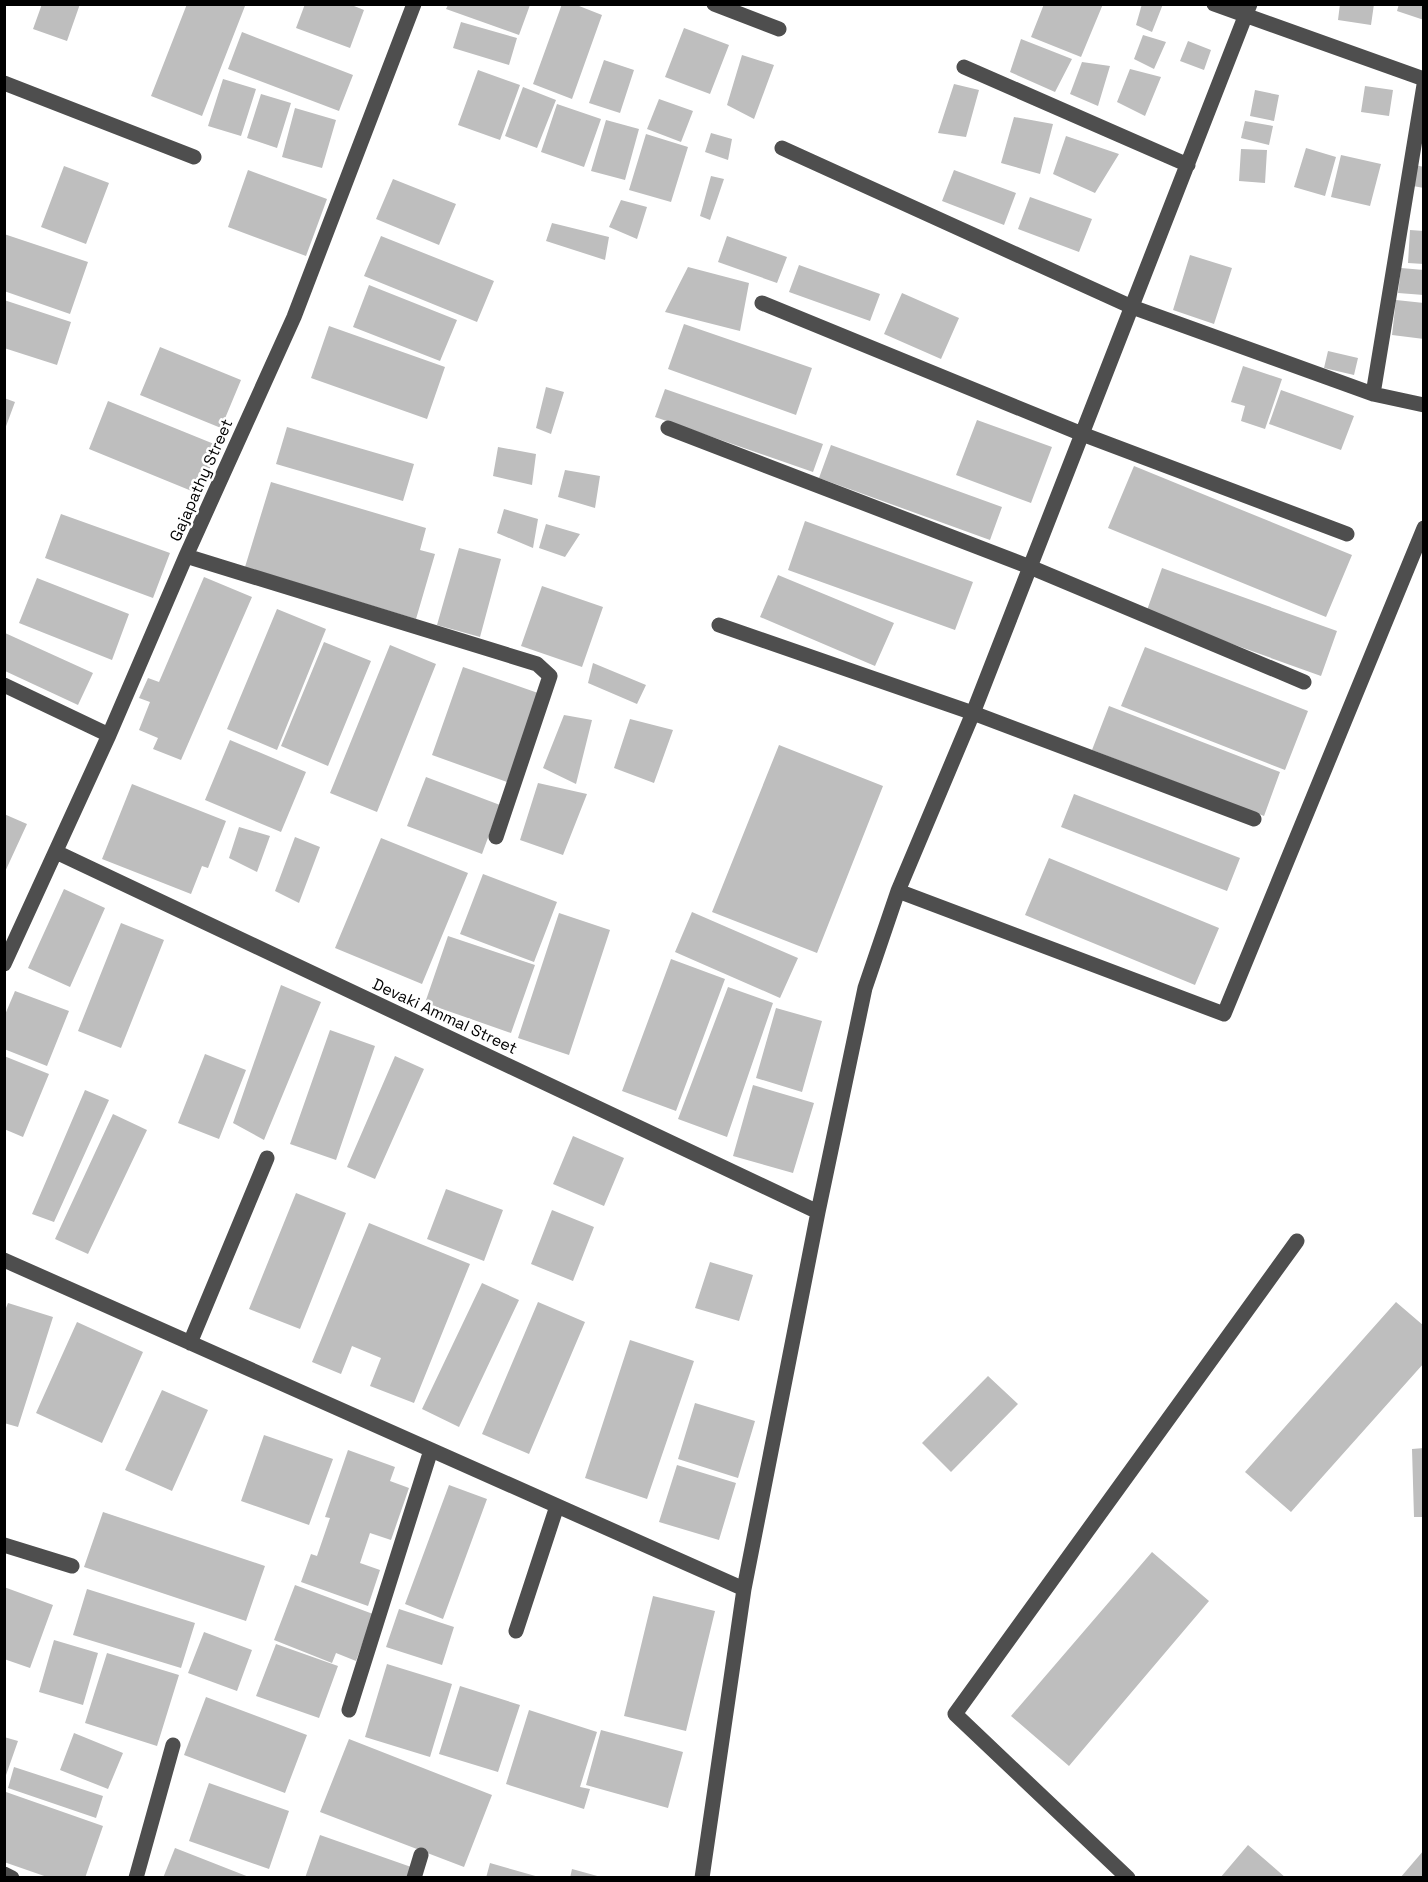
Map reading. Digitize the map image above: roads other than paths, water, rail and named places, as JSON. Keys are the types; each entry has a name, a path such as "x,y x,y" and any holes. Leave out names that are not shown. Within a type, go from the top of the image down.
{"street":[{"name":"Gajapathy Street","path":"4,964 109,735 186,556 294,317 414,4"},
{"path":"714,4 779,29"},
{"path":"1214,4 1248,10 1424,79"},
{"path":"702,1878 744,1589 818,1212 865,988 898,891 973,713 1248,10"},
{"path":"964,67 1188,165"},
{"path":"4,83 194,157"},
{"path":"1373,394 1424,85"},
{"path":"782,148 1132,307 1373,394 1424,405"},
{"path":"762,303 1082,434 1347,534"},
{"path":"668,428 1030,567 1304,682"},
{"path":"898,891 1224,1014 1424,528"},
{"path":"186,556 537,664 550,676 496,837"},
{"path":"719,624 973,713 1254,819"},
{"path":"4,685 109,735"},
{"name":"Devaki Ammal Street","path":"56,852 818,1212"},
{"path":"190,1343 267,1158"},
{"path":"1128,1878 954,1714 1297,1241"},
{"path":"4,1260 744,1589"},
{"path":"349,1710 431,1450"},
{"path":"516,1631 557,1506"},
{"path":"4,1545 72,1566"},
{"path":"136,1878 173,1745"},
{"path":"414,1878 421,1855"},
{"path":"4,1875 12,1878"}]}
